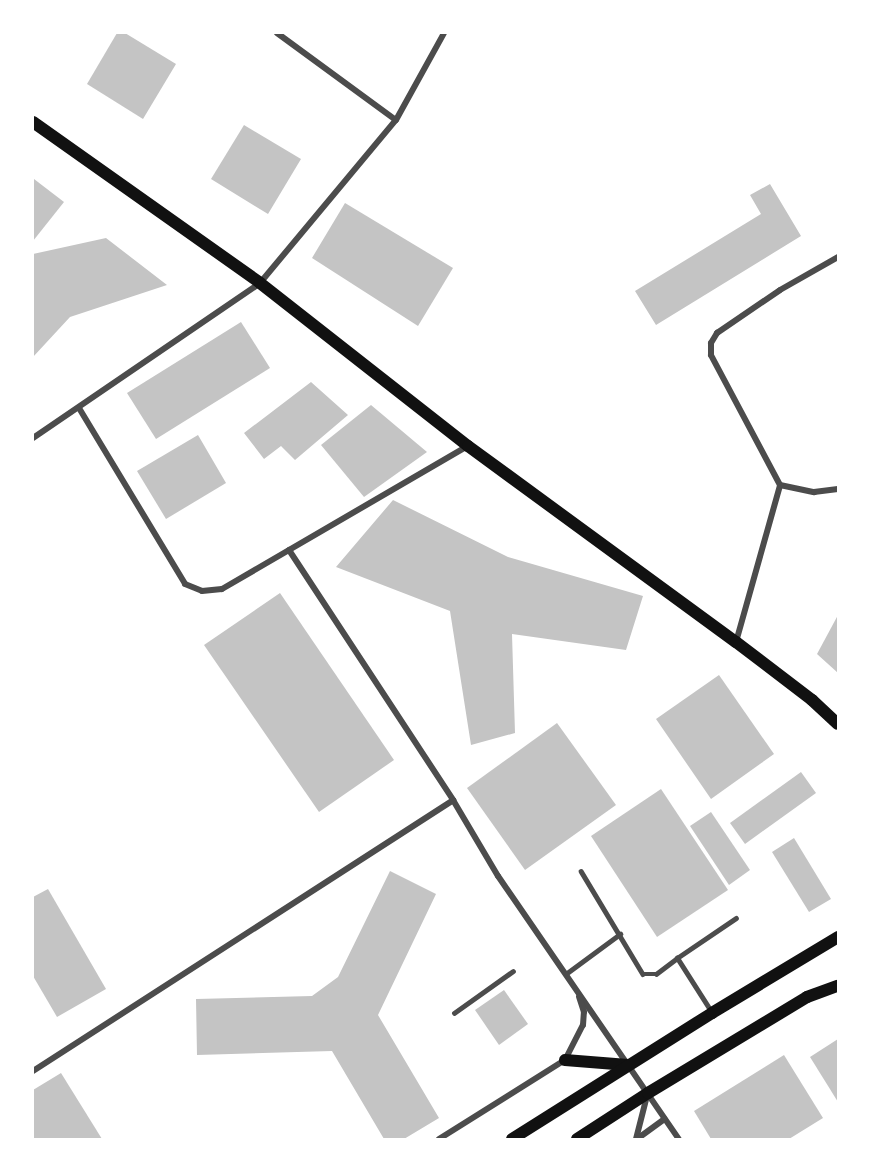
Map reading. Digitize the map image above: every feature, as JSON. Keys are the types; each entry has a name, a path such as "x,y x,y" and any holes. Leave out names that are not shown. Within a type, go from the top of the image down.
{"main road":[{"path":"33,122 260,283 468,446 736,642 836,719"},
{"path":"512,1139 628,1065 838,937"},
{"path":"577,1139 648,1093 807,997 838,986"},
{"path":"565,1060 628,1065"}],"street":[{"path":"277,33 396,120"},
{"path":"33,438 260,283 396,120 444,33"},
{"path":"736,642 780,485 711,355 711,343 717,333 780,290 838,257"},
{"path":"79,408 185,584 202,591 222,589 468,446"},
{"path":"780,485 814,492 838,489"},
{"path":"289,550 453,800 498,876 679,1139"},
{"path":"33,1071 453,800"},
{"path":"439,1139 565,1060 583,1024 584,1012 576,988"},
{"path":"636,1139 648,1093"},
{"path":"636,1139 665,1119"}],"lane":[{"path":"581,872 643,974 656,974 736,918"},
{"path":"567,974 620,934"},
{"path":"677,958 712,1013"},
{"path":"454,1013 513,971"}],"building":[{"path":"117,33 125,33 176,64 143,119 87,84"},
{"path":"244,125 301,159 268,214 211,179"},
{"path":"33,180 64,202 33,241"},
{"path":"770,184 801,236 656,325 635,291 761,214 750,195"},
{"path":"345,203 453,268 418,326 312,258"},
{"path":"106,238 167,285 70,317 33,357 33,254"},
{"path":"241,322 270,368 156,439 127,393"},
{"path":"311,382 348,415 295,460 281,446 264,459 244,433"},
{"path":"371,405 427,452 364,497 321,445"},
{"path":"198,435 226,483 166,519 137,471"},
{"path":"393,500 508,557 643,596 626,650 512,634 515,733 471,745 450,611 336,567"},
{"path":"280,593 394,760 319,812 204,645"},
{"path":"838,615 838,673 817,654"},
{"path":"719,675 774,754 711,799 656,719"},
{"path":"557,723 616,805 525,870 467,788"},
{"path":"801,772 816,793 745,844 730,823"},
{"path":"661,789 728,890 657,937 591,836"},
{"path":"711,812 750,870 729,885 690,826"},
{"path":"794,838 831,899 809,912 772,852"},
{"path":"390,871 436,894 378,1015 439,1118 404,1139 384,1139 332,1051 197,1055 196,999 312,996 338,977"},
{"path":"48,889 106,989 57,1017 33,976 33,897"},
{"path":"504,990 528,1024 499,1045 475,1010"},
{"path":"838,1039 838,1102 810,1057"},
{"path":"784,1055 823,1118 789,1139 711,1139 694,1111"},
{"path":"61,1073 102,1139 33,1139 33,1090"}]}
